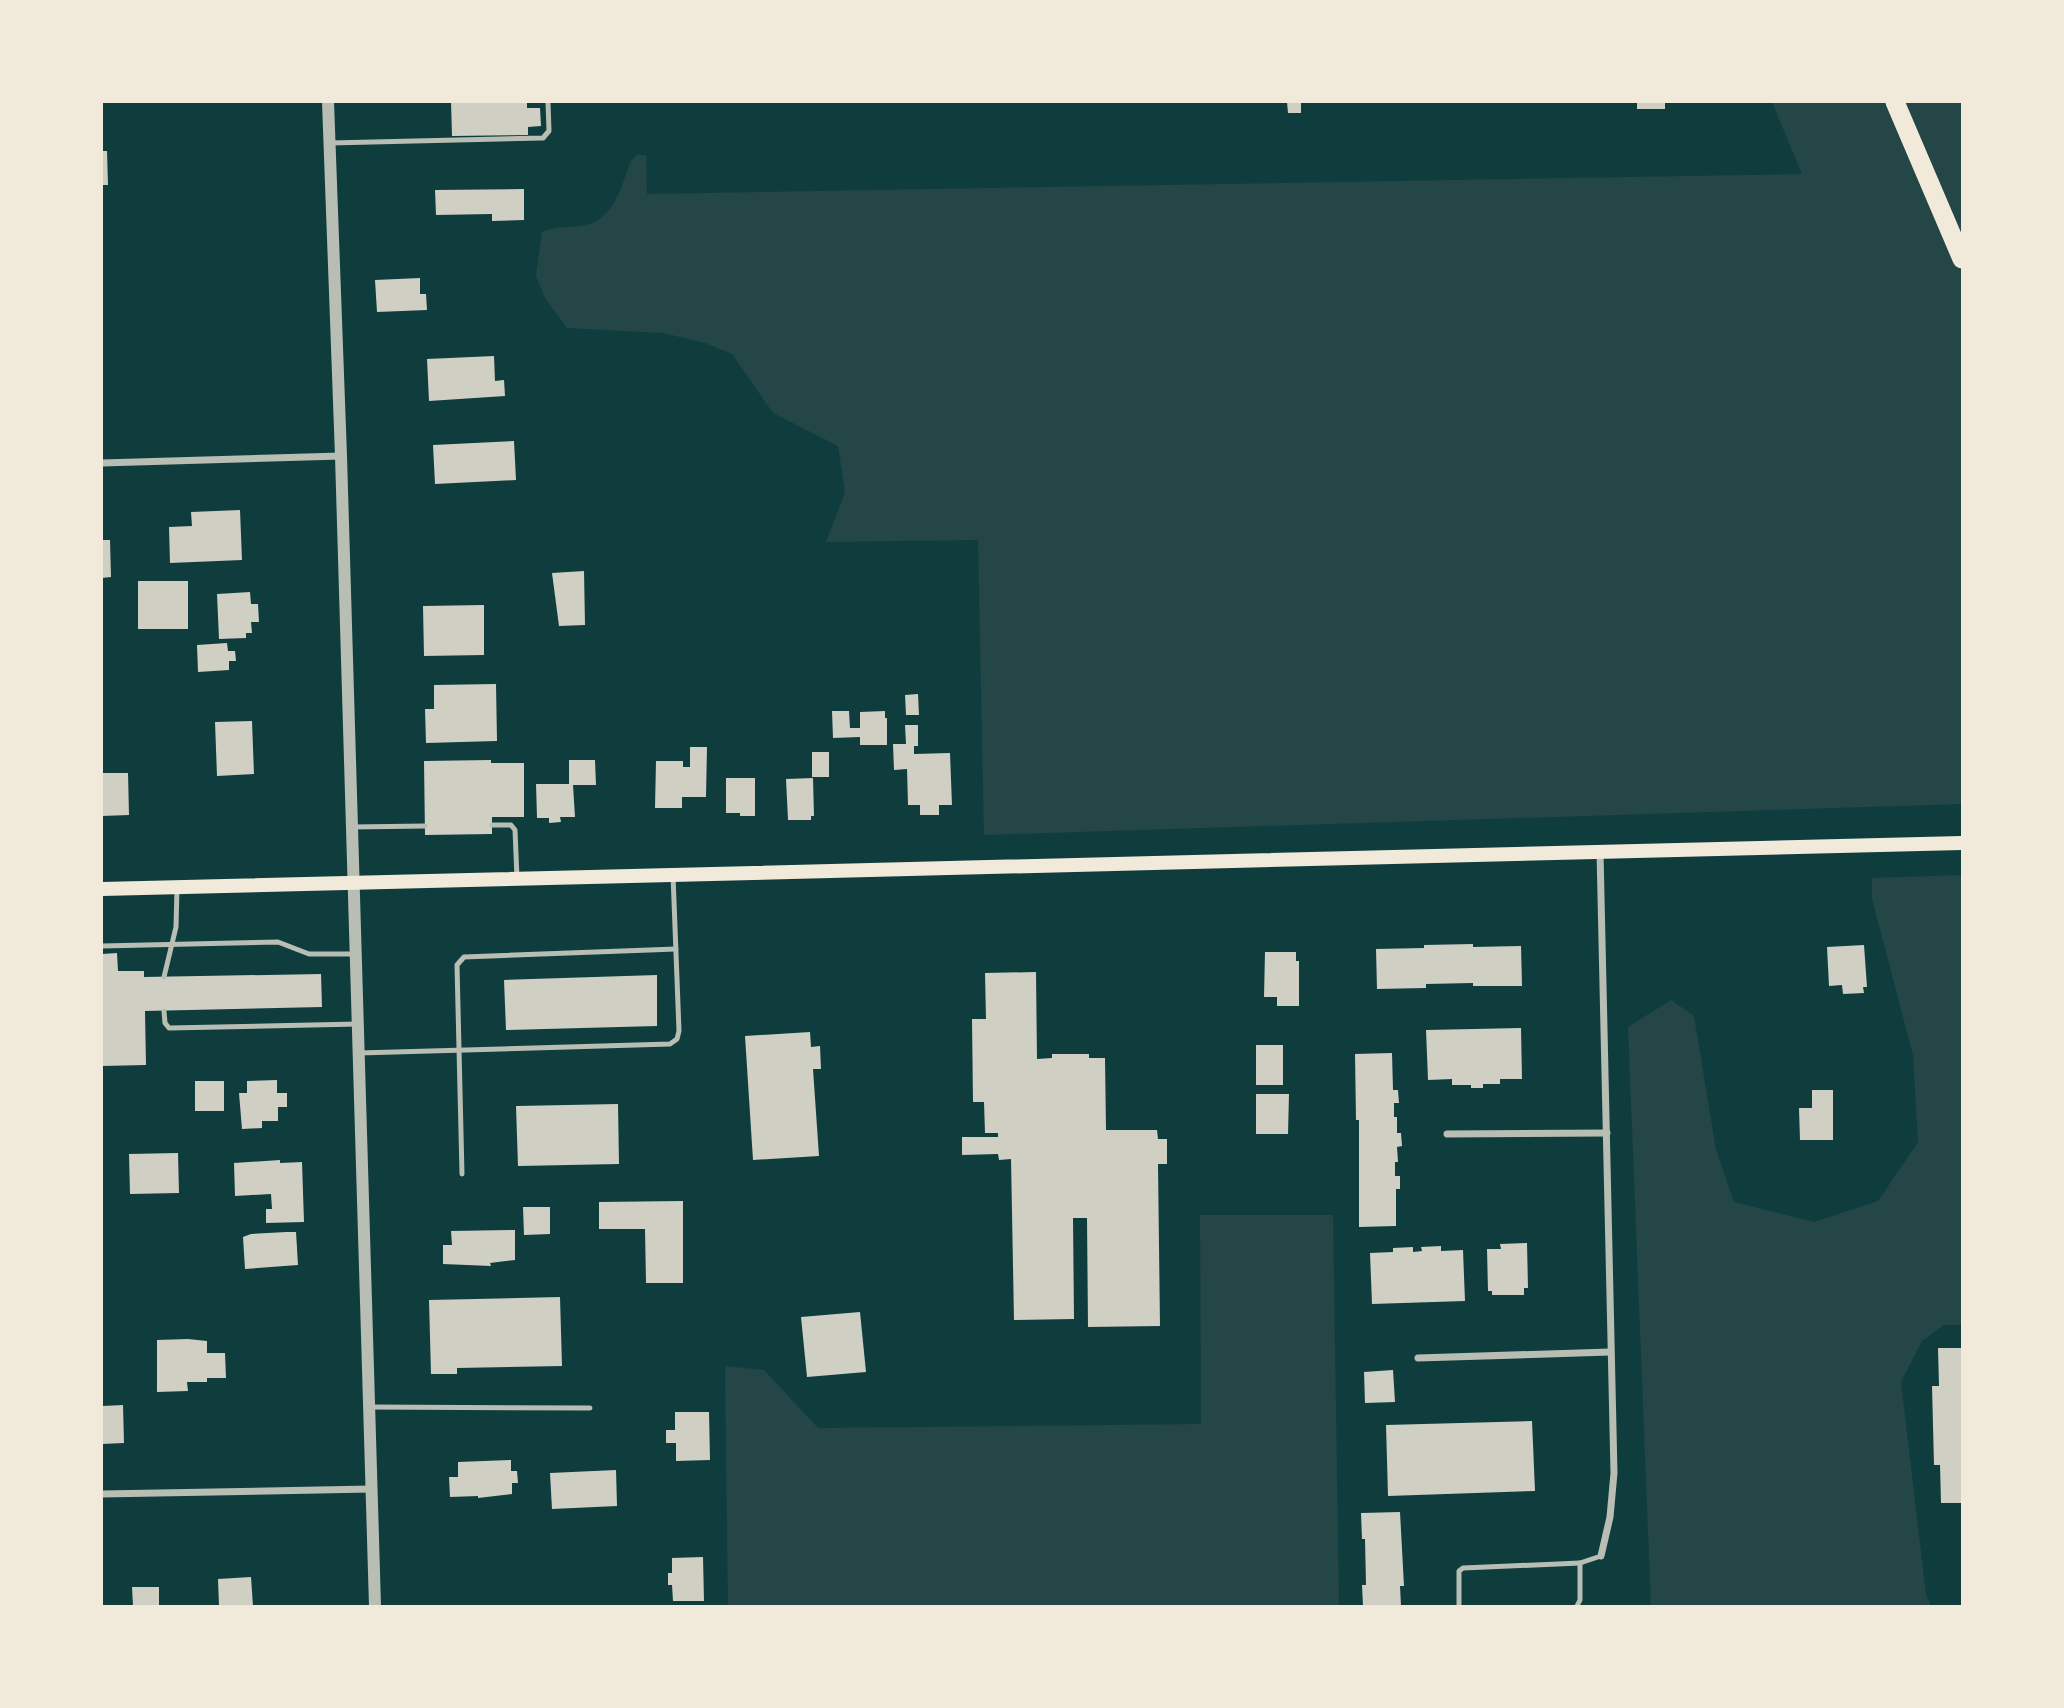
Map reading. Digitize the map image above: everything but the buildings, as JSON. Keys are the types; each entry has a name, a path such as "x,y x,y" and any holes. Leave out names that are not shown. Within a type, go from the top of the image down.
{"highway":[{"path":"1895,102 1962,259"}],"main road":[{"path":"102,889 1962,843"}],"street":[{"path":"328,102 375,1606"},
{"path":"102,463 341,456"},
{"path":"1600,852 1613,1490 1601,1556"},
{"path":"1447,1134 1607,1133"},
{"path":"1418,1358 1610,1352"},
{"path":"102,1494 371,1489"}],"lane":[{"path":"330,143 543,138 548,131 548,102"},
{"path":"492,825 511,825 515,830 517,879"},
{"path":"352,827 425,826"},
{"path":"358,1053 670,1044 677,1039 679,1031 673,875"},
{"path":"164,977 176,927 177,888"},
{"path":"102,946 278,942 309,954 355,954"},
{"path":"462,1174 457,965 464,957 676,949"},
{"path":"164,1011 165,1023 169,1028 358,1024"},
{"path":"369,1407 590,1408"},
{"path":"1459,1606 1460,1571 1464,1568 1580,1563 1601,1556"},
{"path":"1577,1606 1580,1600 1580,1563"}],"shaded area":[{"path":"1772,102 1962,102 1962,804 984,835 978,540 826,542 845,492 838,446 773,413 732,354 705,343 663,333 567,328 545,298 536,276 542,232 580,226 601,218 614,202 631,161 637,155 646,155 647,194 1802,174"},
{"path":"1962,875 1962,1325 1944,1325 1922,1341 1901,1382 1926,1595 1931,1606 1651,1606 1628,1027 1671,1000 1694,1016 1716,1150 1734,1202 1814,1222 1878,1201 1918,1142 1913,1055 1872,899 1872,878"},
{"path":"1200,1215 1333,1215 1339,1606 728,1606 725,1366 764,1370 818,1428 1201,1424"}]}
